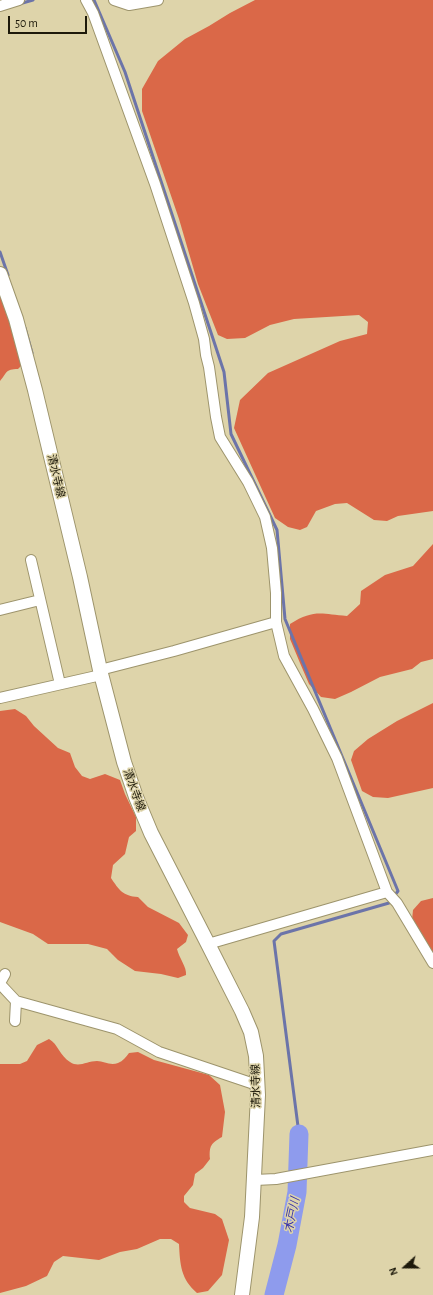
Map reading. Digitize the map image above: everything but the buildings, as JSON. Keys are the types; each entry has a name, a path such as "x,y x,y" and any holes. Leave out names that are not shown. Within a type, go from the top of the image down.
{"main road":[{"name":"清水寺線","path":"0,274 16,319 35,390 80,577 100,673 124,762 136,797 151,833 242,1010 251,1032 256,1056 257,1084 255,1180 242,1295"}],"street":[{"path":"0,6 19,0"},
{"path":"86,0 155,184 194,303 204,339 220,437 248,482 265,517 272,548 276,593 276,622 284,656 313,709 337,758 387,892 397,903 433,963"},
{"path":"114,0 129,5 158,0"},
{"path":"31,560 60,684"},
{"path":"0,610 40,600"},
{"path":"0,698 100,673 276,622"},
{"path":"208,944 387,892"},
{"path":"6,974 0,983 16,1002 117,1029 159,1052 257,1084"},
{"path":"14,1021 16,1002"},
{"path":"255,1180 276,1179 433,1150"}],"shaded area":[{"path":"255,0 433,0 433,511 398,516 387,521 374,520 347,503 335,504 316,511 307,527 300,530 288,527 275,518 234,428 240,400 268,373 340,341 367,334 368,322 359,315 294,319 270,325 245,338 227,339 218,335 198,284 179,219 142,111 142,89 158,61 185,39"},
{"path":"0,291 15,332 22,365 18,369 8,371 0,381"},
{"path":"433,544 433,659 421,662 412,669 380,677 335,699 321,697 309,684 300,663 290,639 290,624 298,619 312,614 347,616 360,604 361,591 385,575 413,566"},
{"path":"433,703 433,788 388,798 373,797 362,791 351,760 354,751 368,739 397,721"},
{"path":"15,709 26,716 34,726 58,748 70,753 75,767 82,776 90,779 105,774 120,780 136,817 136,831 129,837 125,854 113,865 111,878 119,889 125,894 138,897 148,907 179,923 188,935 186,942 177,949 186,975 178,978 161,974 135,971 118,960 107,949 88,944 48,944 33,934 0,922 0,711"},
{"path":"433,898 433,958 412,920 413,910 421,901"},
{"path":"49,1039 73,1064 97,1061 115,1064 123,1060 129,1053 138,1052 154,1060 209,1075 220,1085 225,1112 222,1137 215,1141 210,1148 210,1159 203,1168 195,1174 193,1185 184,1196 184,1202 190,1208 215,1214 222,1219 229,1240 222,1275 208,1291 197,1293 188,1282 182,1271 179,1244 171,1239 160,1239 137,1249 120,1252 99,1260 63,1256 54,1262 47,1276 26,1286 0,1293 0,1064 20,1064 27,1061 37,1045"}],"waterway":[{"path":"19,4 33,0"},
{"path":"94,0 125,72 224,372 231,434 277,530 285,619 398,891 389,903 281,934 274,941 299,1134"},
{"path":"0,252 8,275"},
{"path":"25,328 32,353"},
{"name":"木戸川","path":"274,1295 287,1245 297,1192 299,1134"}]}
